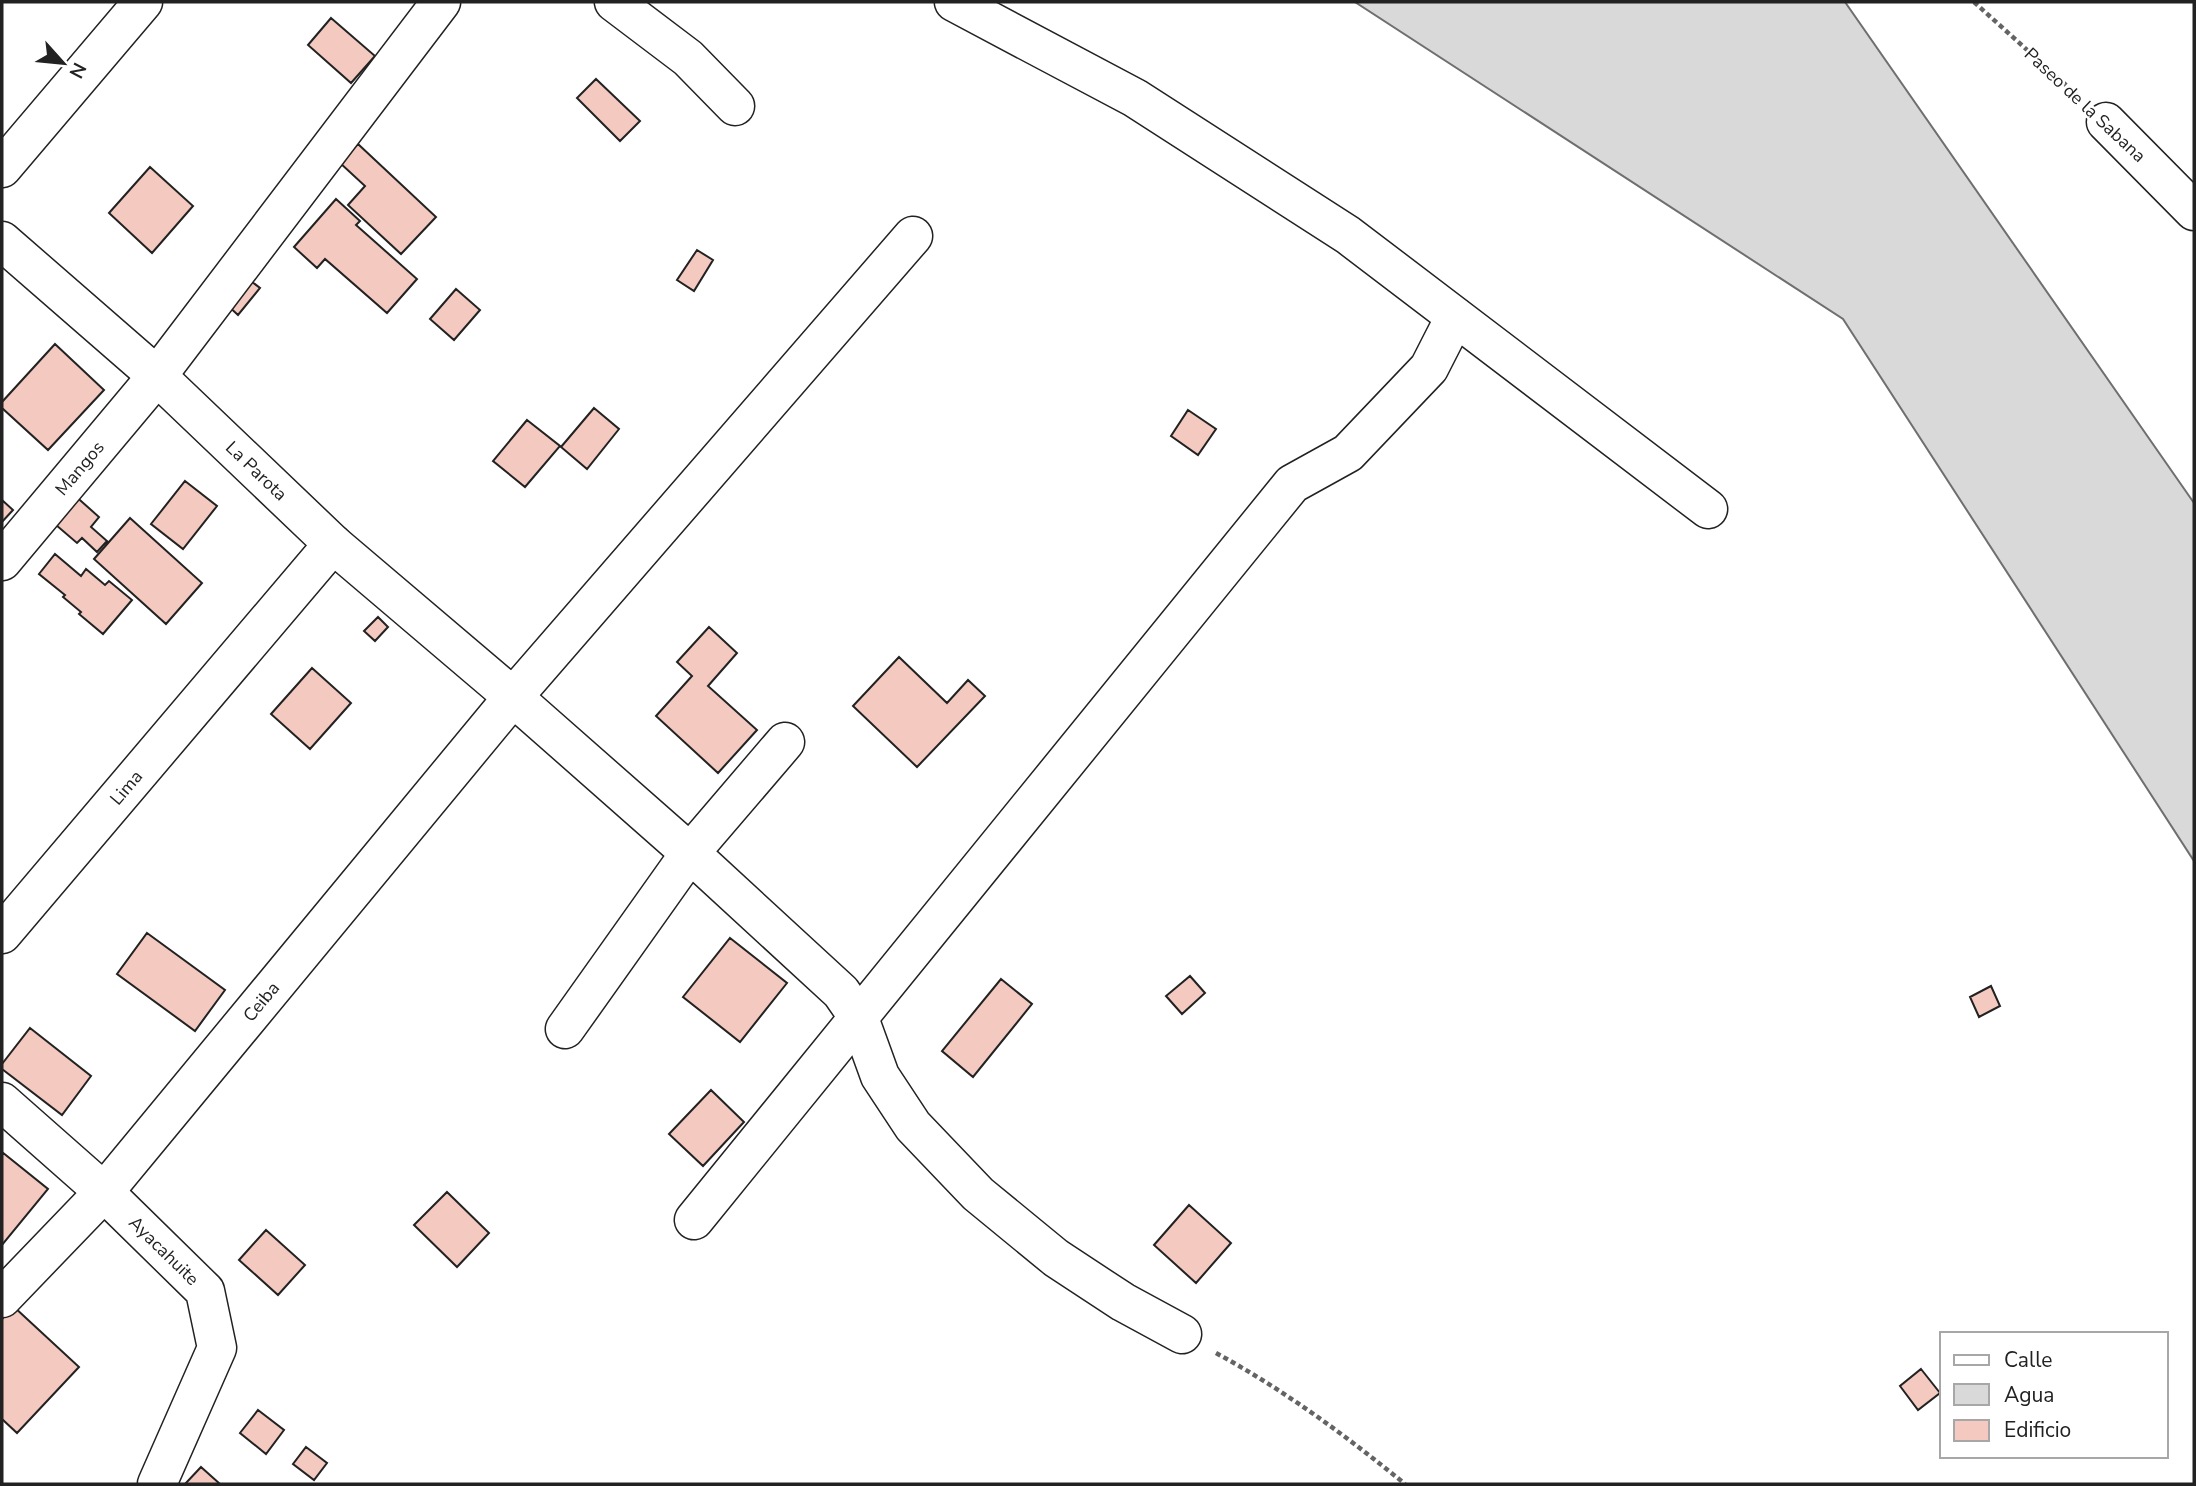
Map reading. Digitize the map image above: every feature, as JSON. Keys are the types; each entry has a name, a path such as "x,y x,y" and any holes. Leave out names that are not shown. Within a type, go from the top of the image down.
{"street":[{"path":"2,168 143,2"},
{"name":"Mangos","path":"2,561 157,376 441,2"},
{"path":"614,2 688,58 735,106"},
{"path":"954,2 1135,98 1348,235 1708,509"},
{"name":"Paseo de la Sabana","path":"2106,122 2194,211"},
{"name":"Ceiba","path":"2,1298 104,1192 513,697 913,236"},
{"name":"La Parota","path":"2,241 157,376 333,544 513,697 690,853 841,992 859,1018 880,1076 913,1126 978,1194 1056,1258 1123,1302 1182,1334"},
{"path":"694,1220 1292,484 1348,453 1429,368 1455,317"},
{"name":"Lima","path":"2,934 333,544"},
{"path":"565,1030 690,853 785,742"},
{"name":"Ayacahuite","path":"2,1102 104,1192 205,1291 216,1348 157,1484"}],"path":[{"name":"Paseo de la Sabana","path":"1974,2 2106,122"},
{"path":"1182,1334 1304,1405 1405,1484"}],"water":[{"path":"1355,2 1845,2 2194,503 2194,861 1843,319"}],"building":[{"path":"331,18 375,56 351,83 308,45"},
{"path":"596,79 640,121 620,141 577,98"},
{"path":"358,144 436,217 401,254 348,205 365,186 339,162"},
{"path":"150,167 193,206 152,253 109,213"},
{"path":"336,199 360,221 356,225 417,279 387,313 325,259 317,268 294,247"},
{"path":"697,250 713,260 694,291 677,280"},
{"path":"247,278 260,288 238,315 226,304"},
{"path":"456,289 480,310 454,340 430,319"},
{"path":"55,344 104,390 48,450 2,408 2,402"},
{"path":"594,408 619,429 587,469 561,447"},
{"path":"1188,410 1216,429 1198,455 1171,436"},
{"path":"527,420 560,446 525,487 493,461"},
{"path":"185,481 217,506 183,549 151,524"},
{"path":"72,493 99,517 91,527 107,541 97,552 82,538 77,543 49,519"},
{"path":"2,500 13,510 2,522"},
{"path":"130,518 202,583 166,624 94,559"},
{"path":"55,554 81,576 86,569 105,585 109,581 132,600 103,634 79,614 81,612 63,597 65,595 39,574"},
{"path":"378,617 388,627 375,641 364,631"},
{"path":"709,627 737,653 708,686 757,730 718,773 656,716 692,676 677,662"},
{"path":"899,657 947,703 968,680 985,696 917,767 853,706"},
{"path":"312,668 351,703 310,749 271,714"},
{"path":"147,933 225,990 195,1031 117,974"},
{"path":"730,938 787,983 740,1042 683,997"},
{"path":"1190,976 1205,993 1182,1014 1166,996"},
{"path":"1001,979 1032,1004 973,1077 942,1051"},
{"path":"1991,986 2000,1006 1979,1017 1970,997"},
{"path":"30,1028 91,1076 62,1115 2,1069 2,1064"},
{"path":"711,1090 744,1122 703,1166 669,1134"},
{"path":"2,1152 48,1189 2,1245"},
{"path":"447,1192 489,1233 457,1267 414,1225"},
{"path":"1189,1205 1231,1243 1196,1283 1154,1245"},
{"path":"266,1230 305,1265 278,1295 239,1260"},
{"path":"13,1306 79,1367 17,1433 2,1419 2,1319"},
{"path":"1921,1369 1940,1393 1918,1410 1900,1386"},
{"path":"258,1410 284,1430 266,1454 240,1433"},
{"path":"306,1447 327,1463 314,1480 293,1464"},
{"path":"201,1467 220,1484 185,1484"}]}
